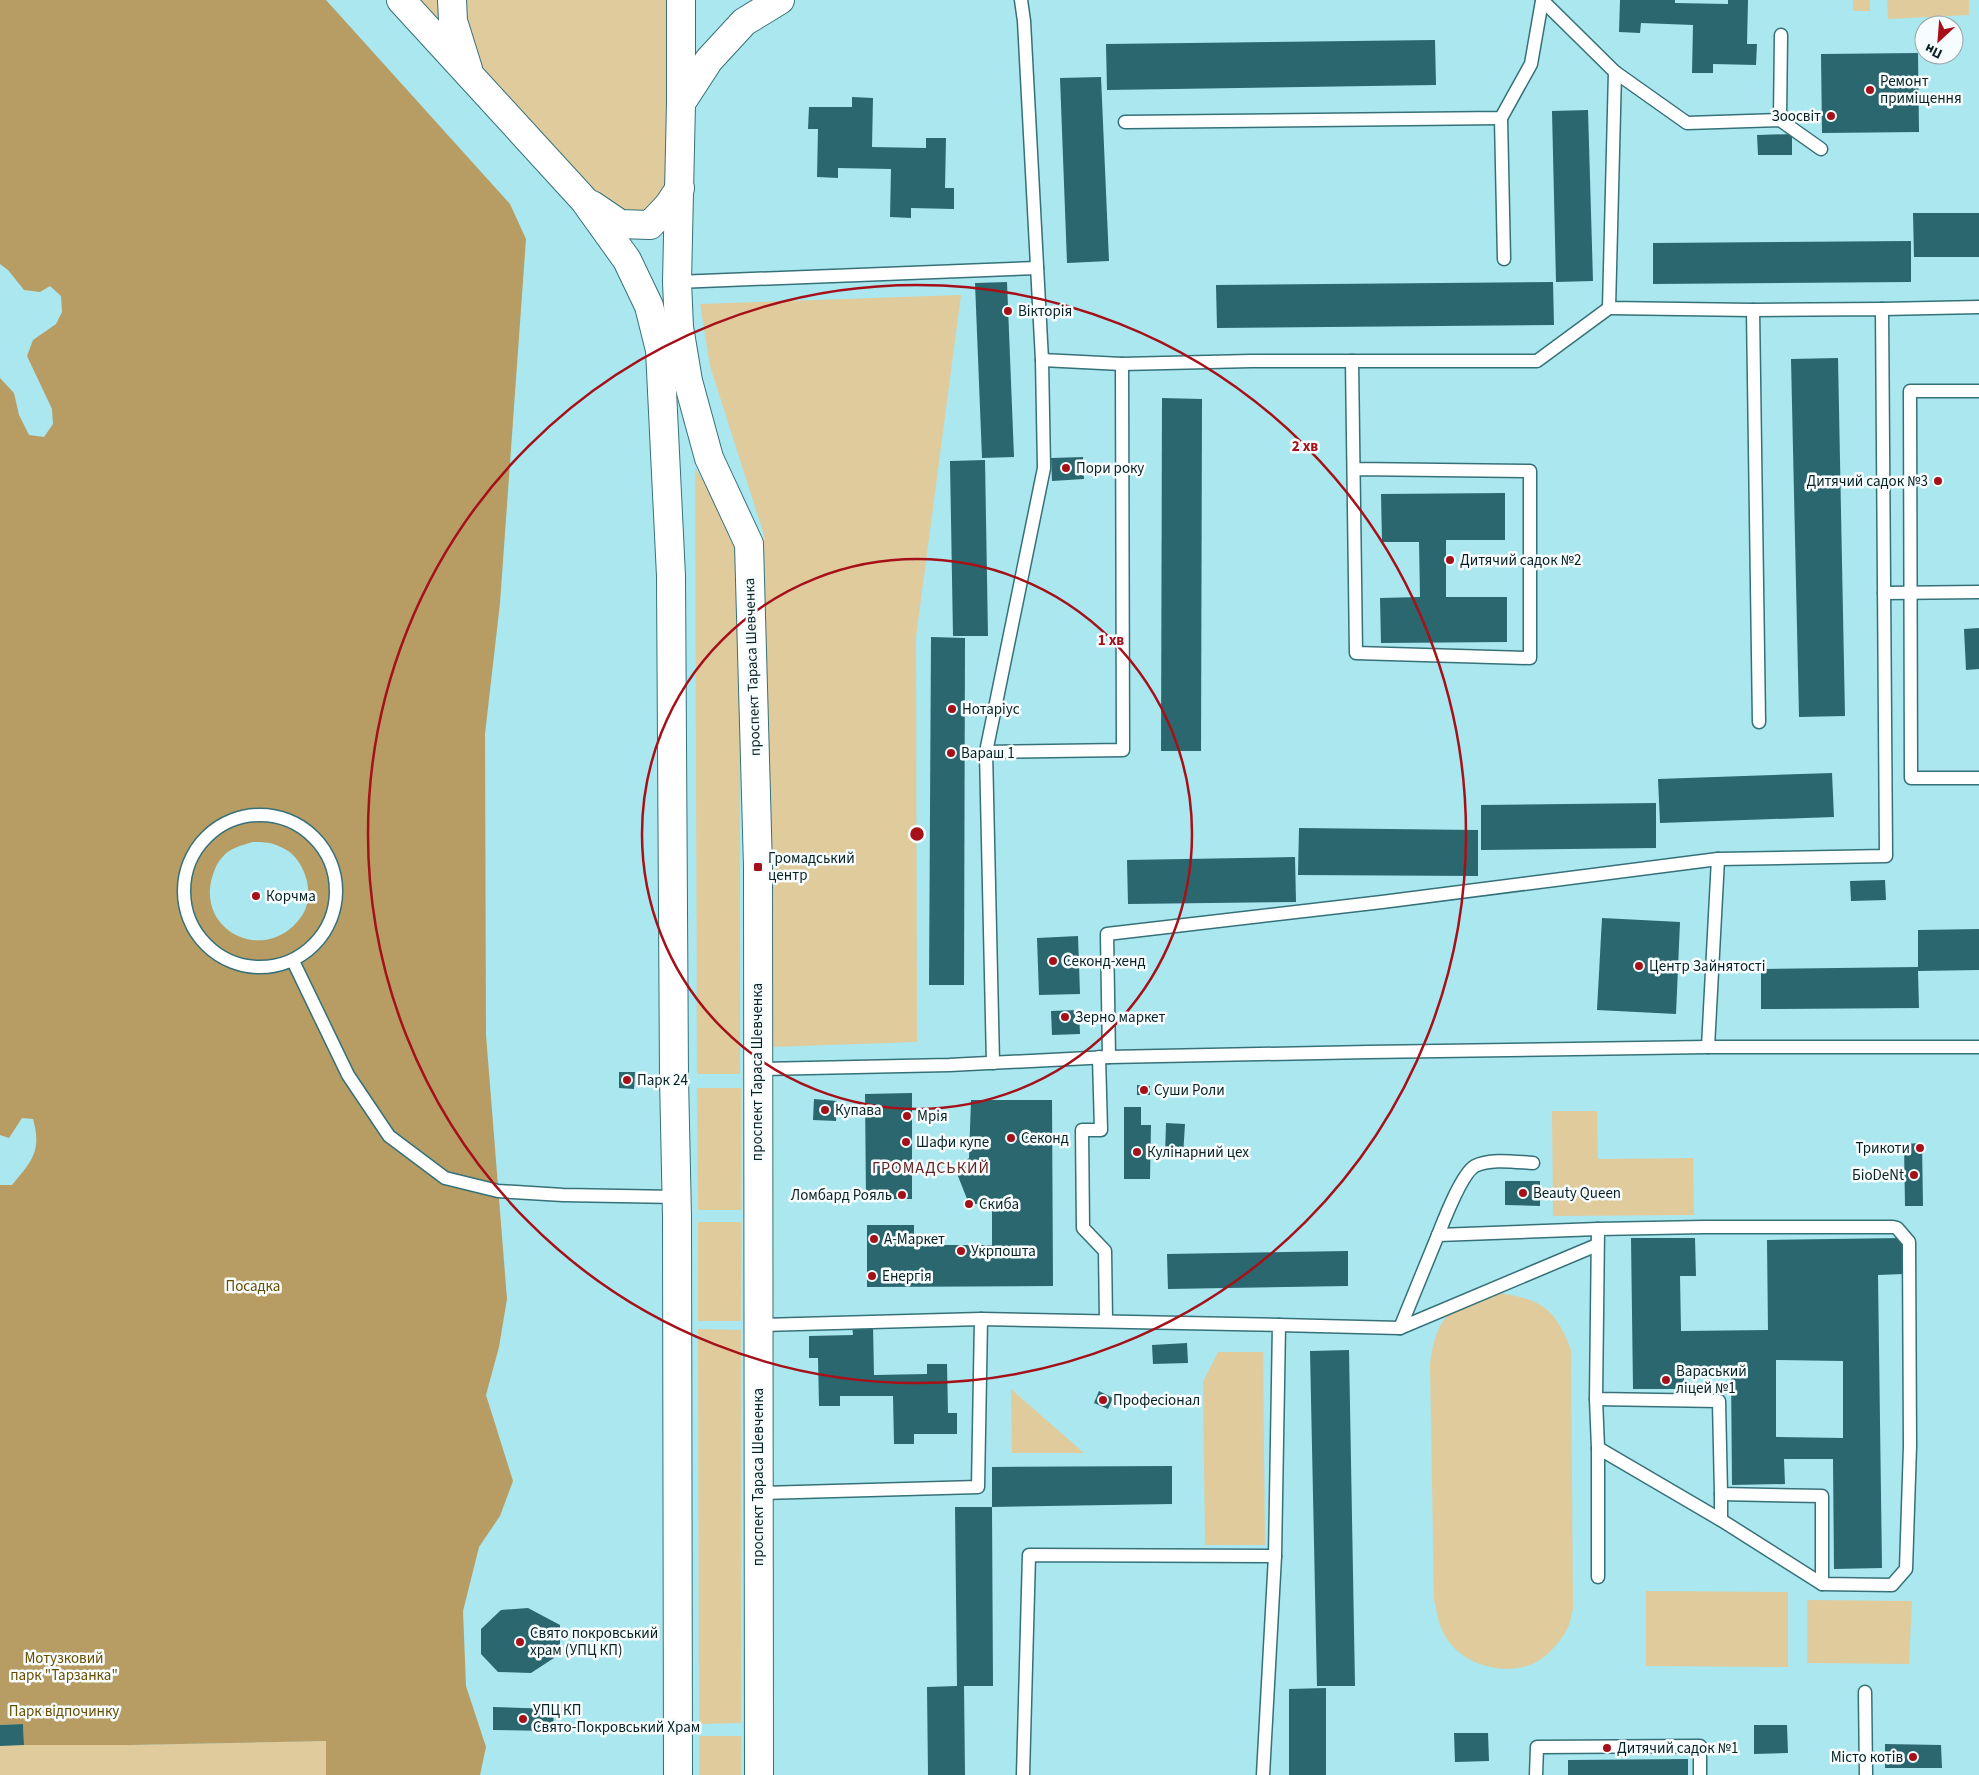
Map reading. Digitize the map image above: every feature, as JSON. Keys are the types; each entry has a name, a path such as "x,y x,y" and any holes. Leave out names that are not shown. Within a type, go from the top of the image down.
{"main road":[{"path":"401,0 584,200 627,260 649,306 660,350 665,409 671,576 674,1078 677,1198 678,1775"},
{"path":"452,0 453,21 471,76"},
{"name":"проспект Тараса Шевченка","path":"681,0 680,188 677,282 679,327 688,381 709,458 749,544 758,867 759,1775"},
{"path":"681,103 709,60 744,22 780,0"},
{"path":"584,200 620,224 650,225 668,206 680,188"}],"lane":[{"path":"993,1063 986,752 1044,468 1042,360 1024,21 1021,0"},
{"path":"1542,1 1616,72 1687,123 1780,120 1822,149"},
{"path":"1504,259 1501,118 1531,64 1542,1"},
{"path":"1780,120 1781,35"},
{"path":"1609,308 1616,72"},
{"path":"1125,122 1501,118"},
{"path":"677,282 1037,268"},
{"path":"1042,360 1122,364 1252,361 1537,361 1609,308 1753,310 1979,307"},
{"path":"1106,1321 1105,1251 1083,1228 1082,1130 1101,1130 1107,934 1382,902 1718,859 1886,856 1882,309"},
{"path":"1753,310 1759,722"},
{"path":"1352,361 1356,653 1530,658 1530,471 1354,469"},
{"path":"986,752 1123,750 1122,364"},
{"path":"1979,391 1910,391 1911,778 1979,778"},
{"path":"1884,593 1979,592"},
{"path":"268,815 295,823 318,840 332,864 336,893 331,920 316,944 293,960 266,968 237,964 212,951 194,930 184,904 184,875 195,849 214,829 240,817 268,815"},
{"path":"1708,1047 1718,859"},
{"path":"293,960 348,1075 389,1136 445,1178 498,1190 563,1195 677,1198"},
{"path":"757,1069 993,1063 1104,1057 1708,1047 1979,1047"},
{"path":"1400,1328 1462,1181 1474,1166 1488,1162 1533,1163"},
{"path":"1438,1235 1704,1227 1893,1227 1897,1228 1909,1242 1910,1446 1906,1569 1892,1585 1822,1584 1721,1520 1598,1448"},
{"path":"1598,1229 1596,1399 1598,1577"},
{"path":"758,1325 981,1319 1400,1328 1597,1245"},
{"path":"758,1493 978,1487 981,1319"},
{"path":"1263,1775 1274,1556 1278,1325"},
{"path":"1596,1399 1719,1401 1721,1520"},
{"path":"1720,1494 1822,1496 1822,1584"},
{"path":"1023,1775 1029,1555 1274,1556"},
{"path":"1865,1692 1866,1775"},
{"path":"1536,1775 1537,1748 1700,1746 1700,1775"}],"green space":[{"name":"Посадка","path":"0,0 326,0 510,204 526,239 500,603 485,734 486,1035 507,1299 499,1347 486,1395 513,1481 500,1516 479,1547 463,1611 466,1686 486,1747 480,1775 326,1775 326,1741 24,1745 23,1724 0,1725 0,1185 12,1185 30,1162 36,1148 36,1130 33,1119 22,1118 9,1138 0,1135 0,378 14,393 19,415 29,435 44,437 53,424 52,409 27,356 33,340 56,324 62,312 61,296 50,286 40,292 24,290 8,270 0,264","holes":["253,842 273,844 292,854 302,867 307,882 308,899 303,914 288,930 271,939 253,940 236,935 222,925 213,910 210,891 218,863 228,851"]},
{"path":"401,0 681,0 668,206 620,224"},
{"path":"1853,0 1870,0 1870,11 1853,11"},
{"path":"1887,0 1969,0 1969,15 1914,15 1914,18 1888,19"},
{"path":"961,295 916,637 917,1042 770,1047 764,535 710,366 700,304"},
{"path":"695,468 725,516 736,541 740,566 740,1074 697,1074"},
{"path":"697,1088 741,1088 741,1210 698,1210"},
{"path":"1552,1111 1597,1111 1598,1159 1693,1158 1694,1215 1553,1216"},
{"path":"698,1222 741,1222 741,1321 698,1321"},
{"path":"1499,1293 1526,1299 1537,1303 1545,1309 1559,1325 1571,1350 1573,1609 1567,1629 1551,1651 1535,1663 1508,1669 1484,1666 1454,1648 1442,1630 1434,1599 1430,1365 1432,1349 1441,1325 1451,1312 1468,1302"},
{"path":"698,1329 741,1330 741,1723 699,1724"},
{"path":"1218,1352 1263,1352 1265,1545 1205,1545 1203,1382"},
{"path":"1011,1389 1084,1453 1012,1453"},
{"name":"Парк відпочинку","path":"0,1556 130,1745 326,1741 326,1775 0,1775"},
{"path":"1646,1591 1788,1592 1788,1667 1646,1666"},
{"path":"1807,1600 1912,1601 1909,1664 1807,1663"},
{"path":"699,1736 741,1736 741,1775 699,1775"}],"building":[{"path":"1620,0 1675,0 1675,3 1728,4 1728,0 1748,0 1747,44 1757,44 1756,65 1713,64 1713,73 1692,73 1693,25 1641,23 1640,33 1619,32"},
{"path":"1435,40 1436,85 1107,90 1106,44"},
{"name":"Ремонт приміщення","path":"1914,53 1914,65 1918,65 1919,132 1822,133 1821,54"},
{"path":"1101,77 1109,261 1067,263 1060,78"},
{"path":"852,97 873,98 872,147 926,148 926,138 946,138 945,188 954,188 954,209 911,208 911,218 890,217 891,169 838,168 838,178 817,177 818,129 808,129 809,107 852,107"},
{"path":"1588,110 1593,281 1556,282 1552,111"},
{"path":"1792,134 1792,155 1758,155 1757,135"},
{"path":"1913,213 1979,213 1979,257 1914,257"},
{"path":"1911,241 1911,282 1653,284 1653,243"},
{"path":"1007,282 1014,457 982,458 975,283"},
{"path":"1553,282 1554,325 1217,328 1216,285"},
{"path":"1838,358 1845,716 1799,717 1791,359"},
{"path":"1162,398 1202,399 1201,751 1161,751"},
{"path":"1083,457 1084,479 1052,481 1051,458"},
{"path":"985,460 988,636 953,636 950,461"},
{"path":"1505,493 1505,540 1446,540 1446,597 1507,597 1507,642 1381,643 1380,598 1420,597 1419,542 1382,542 1381,494"},
{"path":"1979,628 1979,669 1966,670 1964,629"},
{"path":"931,637 965,638 964,985 929,985"},
{"path":"1832,773 1834,817 1660,823 1658,779"},
{"path":"1656,803 1656,848 1481,850 1481,805"},
{"path":"1299,828 1478,830 1478,876 1298,875"},
{"path":"1295,857 1296,902 1128,904 1127,860"},
{"path":"1885,880 1886,900 1851,901 1850,881"},
{"name":"Центр Зайнятості","path":"1602,918 1680,922 1676,1014 1597,1010"},
{"path":"1979,929 1979,970 1918,971 1919,1008 1761,1009 1761,969 1918,967 1918,930"},
{"path":"1078,936 1080,994 1039,995 1037,938"},
{"name":"Зерно маркет","path":"1079,1010 1080,1034 1052,1035 1051,1011"},
{"name":"Парк 24","path":"619,1072 635,1072 634,1089 619,1088"},
{"name":"Суши Роли","path":"1137,1085 1150,1086 1150,1095 1137,1095"},
{"path":"912,1093 912,1199 866,1199 865,1094"},
{"name":"Купава","path":"814,1099 837,1101 836,1121 813,1120"},
{"path":"971,1100 1052,1100 1053,1286 867,1287 867,1225 914,1225 914,1245 992,1245 992,1204 969,1204 956,1171 969,1158"},
{"name":"Кулінарний цех","path":"1124,1107 1141,1107 1141,1125 1151,1125 1150,1179 1124,1179"},
{"path":"1166,1123 1185,1124 1183,1156 1165,1155"},
{"name":"БіоDeNt","path":"1922,1143 1923,1206 1905,1206 1904,1144"},
{"name":"Beauty Queen","path":"1505,1181 1540,1181 1540,1206 1505,1205"},
{"path":"1631,1238 1695,1238 1696,1276 1680,1276 1681,1331 1768,1330 1767,1240 1903,1238 1903,1274 1878,1275 1882,1568 1834,1569 1833,1459 1784,1459 1785,1484 1732,1485 1731,1371 1684,1371 1684,1389 1633,1389","holes":["1776,1360 1843,1361 1843,1438 1776,1437"]},
{"path":"1348,1251 1348,1286 1168,1289 1167,1254"},
{"path":"852,1325 873,1325 874,1375 927,1374 927,1364 947,1364 948,1413 957,1413 957,1434 914,1434 914,1444 894,1444 893,1396 840,1396 840,1406 819,1406 818,1358 809,1358 809,1336 853,1335"},
{"path":"1187,1343 1188,1363 1153,1364 1152,1345"},
{"path":"1349,1350 1355,1686 1317,1686 1310,1351"},
{"name":"Професіонал","path":"1099,1391 1113,1398 1108,1409 1094,1403"},
{"path":"1172,1466 1172,1504 992,1507 992,1467"},
{"path":"955,1507 992,1507 993,1686 964,1686 965,1775 928,1775 927,1687 957,1686"},
{"name":"Свято покровський храм (УПЦ КП)","path":"528,1608 560,1625 560,1654 531,1673 498,1672 481,1654 481,1629 501,1610"},
{"path":"1326,1688 1326,1775 1289,1775 1289,1689"},
{"name":"УПЦ КП Свято-Покровський Храм","path":"493,1707 554,1709 553,1731 493,1730"},
{"path":"23,1724 24,1745 0,1746 0,1725"},
{"path":"1754,1725 1787,1725 1788,1753 1754,1754"},
{"path":"1454,1733 1488,1733 1489,1761 1455,1762"},
{"path":"1885,1744 1941,1745 1942,1768 1885,1768"},
{"path":"1688,1759 1688,1775 1568,1775 1568,1760"}],"place":[{"name":"Ремонт приміщення","path":"1870,90"},
{"name":"Зоосвіт","path":"1831,116"},
{"name":"Вікторія","path":"1008,311"},
{"name":"Пори року","path":"1066,468"},
{"name":"Дитячий садок №3","path":"1938,481"},
{"name":"Дитячий садок №2","path":"1450,560"},
{"name":"Нотаріус","path":"952,709"},
{"name":"Вараш 1","path":"951,753"},
{"name":"Громадський центр","path":"758,867"},
{"name":"Корчма","path":"256,896"},
{"name":"Секонд-хенд","path":"1053,961"},
{"name":"Центр Зайнятості","path":"1639,966"},
{"name":"Зерно маркет","path":"1065,1017"},
{"name":"Парк 24","path":"627,1080"},
{"name":"Суши Роли","path":"1144,1090"},
{"name":"Купава","path":"825,1110"},
{"name":"Мрія","path":"907,1116"},
{"name":"Секонд","path":"1011,1138"},
{"name":"Шафи купе","path":"906,1142"},
{"name":"Трикоти","path":"1920,1148"},
{"name":"Кулінарний цех","path":"1137,1152"},
{"name":"БіоDeNt","path":"1914,1175"},
{"name":"Beauty Queen","path":"1523,1193"},
{"name":"Ломбард Рояль","path":"902,1195"},
{"name":"Скиба","path":"969,1204"},
{"name":"А-Маркет","path":"874,1239"},
{"name":"Укрпошта","path":"961,1251"},
{"name":"Енергія","path":"872,1276"},
{"name":"Вараський ліцей №1","path":"1666,1380"},
{"name":"Професіонал","path":"1103,1400"},
{"name":"Свято покровський храм (УПЦ КП)","path":"520,1642"},
{"name":"УПЦ КП Свято-Покровський Храм","path":"523,1719"},
{"name":"Дитячий садок №1","path":"1607,1748"},
{"name":"Місто котів","path":"1913,1757"}],"district":[{"name":"ГРОМАДСЬКИЙ","path":"931,1167"}],"park label":[{"name":"Мотузковий парк \"Тарзанка\"","path":"64,1666"}]}
